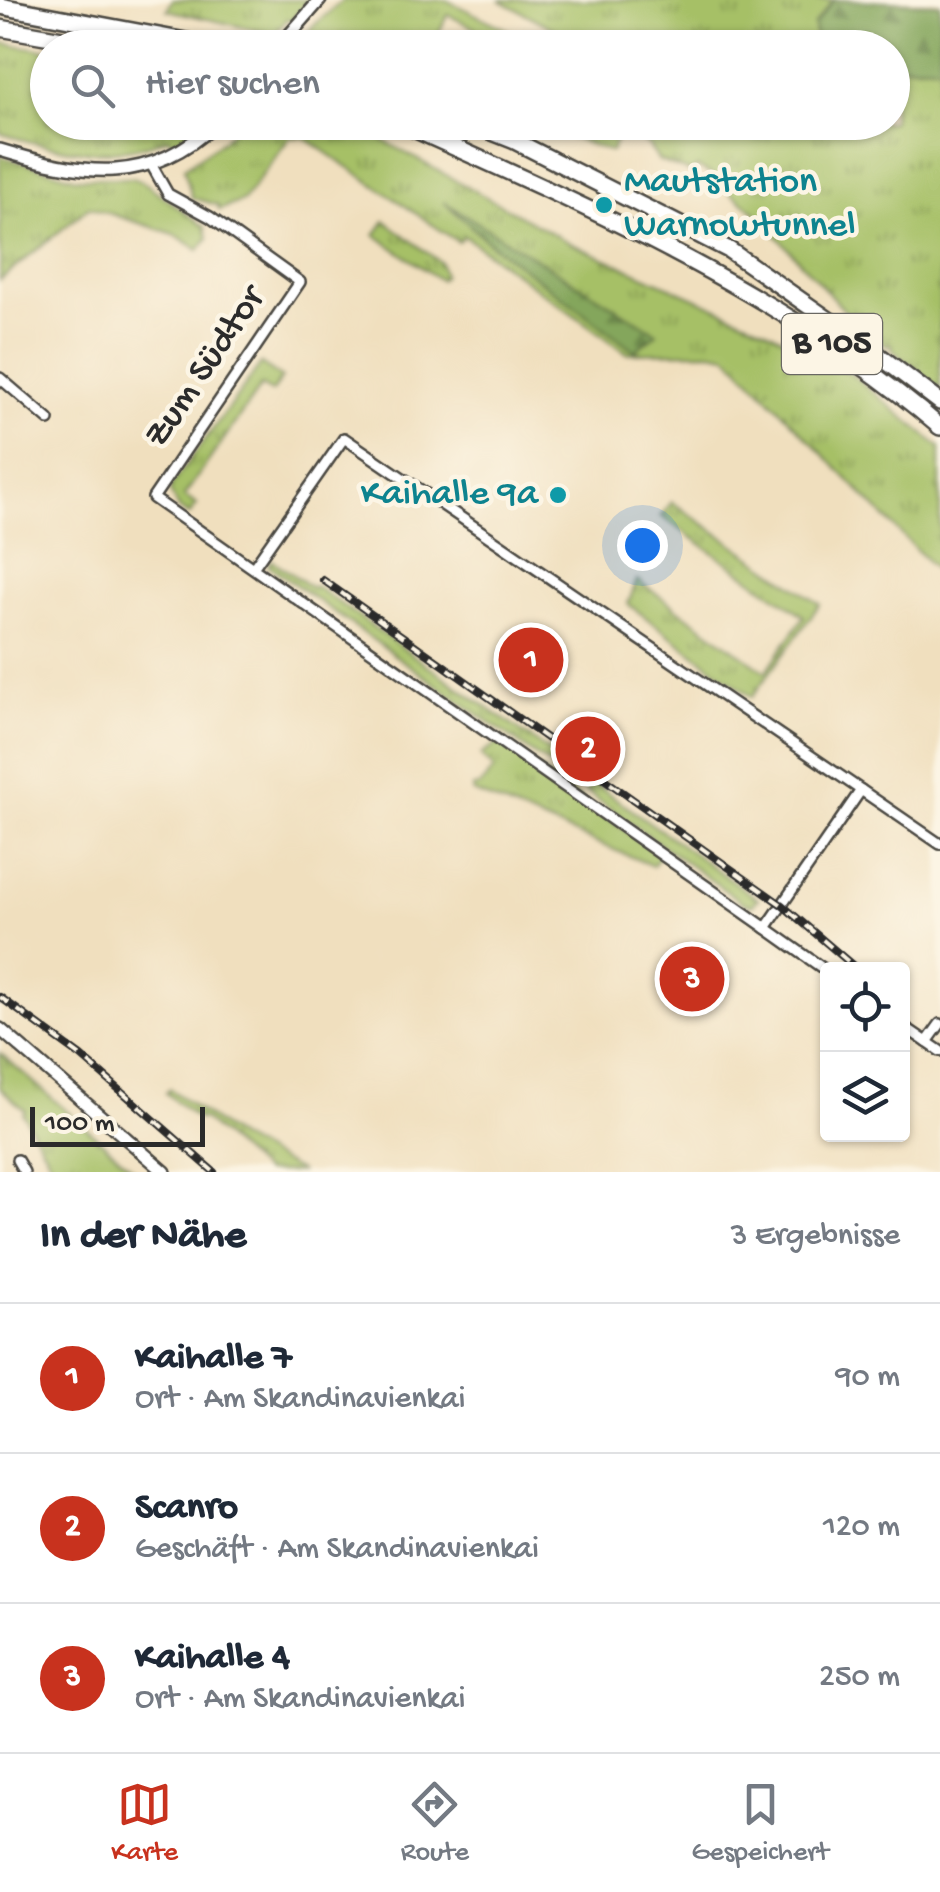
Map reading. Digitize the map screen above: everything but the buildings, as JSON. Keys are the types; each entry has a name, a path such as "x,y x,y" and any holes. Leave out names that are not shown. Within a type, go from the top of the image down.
{"highway":[{"path":"0,6 127,30"},
{"path":"0,28 30,33"},
{"name":"B 105","path":"436,140 599,216 714,276 849,355 940,427"},
{"name":"B 105","path":"511,140 729,250 940,402"}],"street":[{"path":"293,30 320,0"},
{"path":"0,150 86,172 117,172 151,164 196,140"},
{"name":"Zum Südtor","path":"151,164 168,194 210,218 300,282 153,498 253,568"},
{"path":"0,378 49,420"},
{"path":"820,966 253,568 344,438 940,844"},
{"path":"766,928 861,790"},
{"path":"927,1042 940,1024"},
{"path":"0,1029 165,1172"},
{"path":"910,1030 940,1051"},
{"path":"16,1160 24,1172"}],"green space":[{"path":"172,0 309,0 277,30 256,30 167,10"},
{"path":"343,0 446,0 508,30 478,30 448,15 440,30 310,30"},
{"path":"499,0 834,0 814,25 815,30 556,30"},
{"path":"834,0 940,3 940,66 910,65 910,30 815,30 814,25"},
{"path":"0,43 30,47 30,140 162,140 105,152 63,149 0,133"},
{"path":"910,65 940,66 940,389 891,349 893,345 887,346 845,311 754,211 729,192 731,185 697,167 691,172 659,161 641,140 910,140"},
{"path":"288,140 243,201 219,210 218,205 192,198 184,168 222,141"},
{"path":"308,140 382,140 572,244 761,327 851,374 940,447 940,574 727,355 627,353 464,236 458,242"},
{"path":"578,140 616,140 611,152"},
{"path":"0,156 77,178 133,178 205,227 208,238 199,250 174,234 89,207 0,280"},
{"path":"444,202 657,333 635,351 492,245"},
{"path":"385,221 440,262 444,276 440,280 375,235"},
{"path":"261,364 282,378 272,392 261,386 184,496 197,505 189,515 179,509 170,492 173,483"},
{"path":"672,502 820,604 752,697 628,604 637,580 766,672 804,616 661,516"},
{"path":"272,560 312,588 315,586 758,899 752,905 743,903 268,565"},
{"path":"501,741 660,855 653,866 473,792 473,787 480,786 494,769 481,755"},
{"path":"0,1053 137,1172 56,1172 23,1114 25,1110 0,1088"},
{"path":"170,1089 238,1138 301,1172 264,1172 166,1093"}],"railway":[{"path":"323,580 782,905 849,962"},
{"path":"0,997 81,1056 214,1172"}],"place":[{"name":"Mautstation Warnowtunnel","path":"604,205"},
{"name":"Kaihalle 9a","path":"558,495"},
{"name":"Kaihalle 7","path":"531,660"},
{"name":"Scanro","path":"588,749"},
{"name":"Kaihalle 4","path":"692,979"}]}
